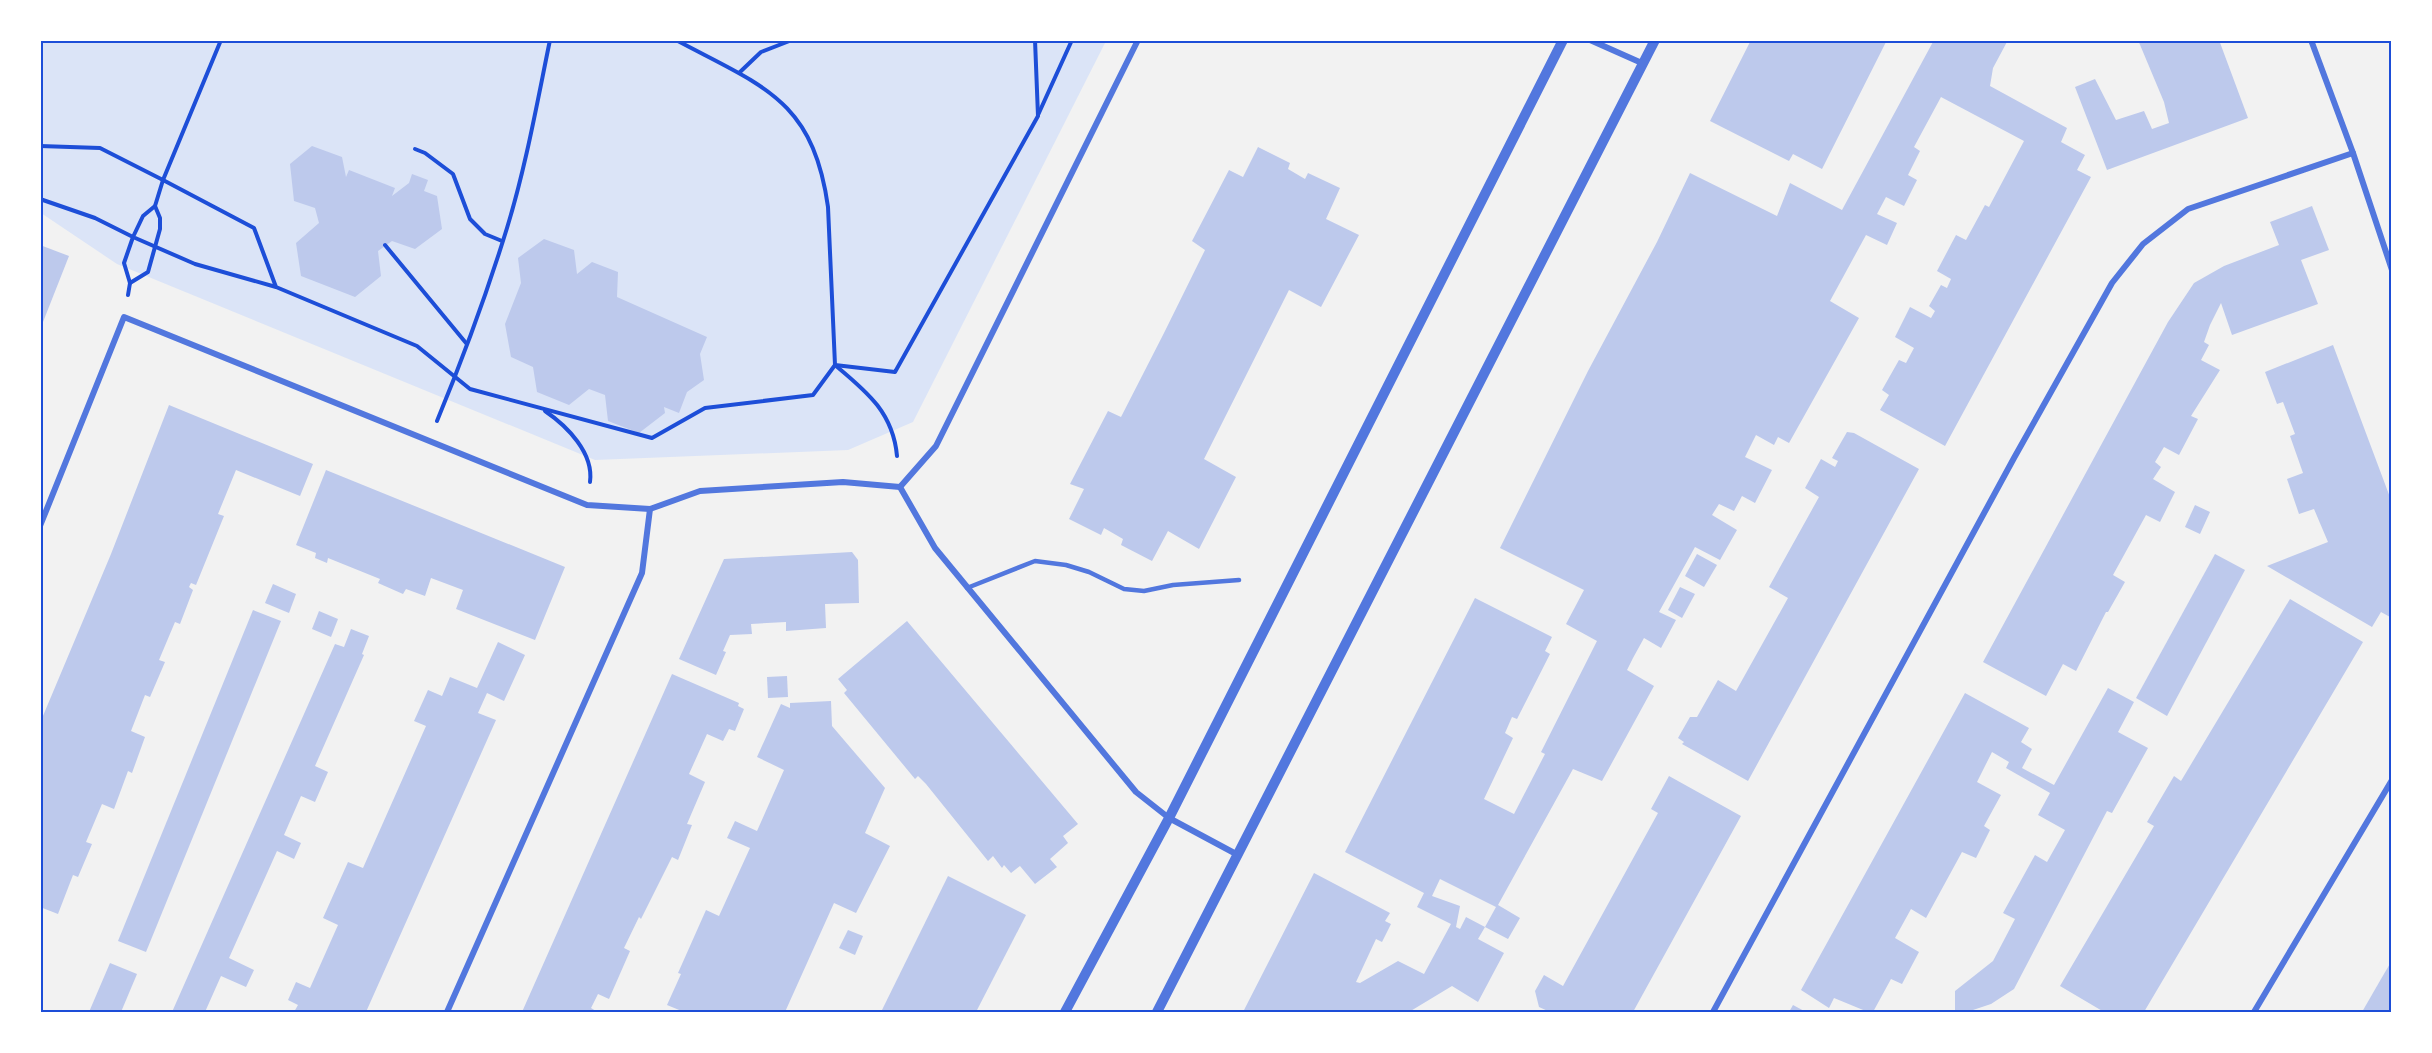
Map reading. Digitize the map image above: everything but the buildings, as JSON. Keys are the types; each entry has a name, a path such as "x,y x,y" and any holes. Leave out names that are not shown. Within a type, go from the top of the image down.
{"street":[{"path":"900,487 936,446 1138,40"},
{"path":"1065,1012 1169,818 1563,40"},
{"path":"1590,40 1644,64"},
{"path":"1157,1012 1655,40"},
{"path":"2311,40 2353,153 2391,270"},
{"path":"1713,1012 2014,458 2112,283 2143,244 2188,209 2353,153"},
{"path":"40,526 124,317 587,505 650,509 700,490 843,482 900,487"},
{"path":"900,487 934,548 1136,792 1169,818 1238,855"},
{"path":"447,1012 642,573 650,509"},
{"path":"2254,1012 2391,780"}],"lane":[{"path":"967,588 1035,561 1066,565 1089,572 1124,589 1144,591 1173,585 1239,580"}],"path":[{"path":"124,317 130,283 124,263 133,237 142,216 155,206 163,180 221,40"},
{"path":"429,440 455,378 502,241 525,157 550,40"},
{"path":"40,199 94,218 155,248 195,264 276,287 417,346 470,389 652,438 705,408 813,395 835,365 828,207 824,181 815,152 800,124 782,102 740,72 676,40"},
{"path":"740,72 761,52 792,40"},
{"path":"1035,40 1038,116"},
{"path":"835,365 895,372 1038,116 1072,40"},
{"path":"40,146 100,148 254,228 276,287"},
{"path":"415,149 425,153 453,174 470,219 486,234 502,241"},
{"path":"130,283 147,272 155,248 160,229 160,218 155,206"},
{"path":"385,245 467,344"},
{"path":"835,365 873,398 896,438 900,487"},
{"path":"542,408 574,435 582,450 591,471 587,505"}],"shaded area":[{"path":"40,41 1106,41 913,422 848,450 595,460 117,264 41,213"}]}
